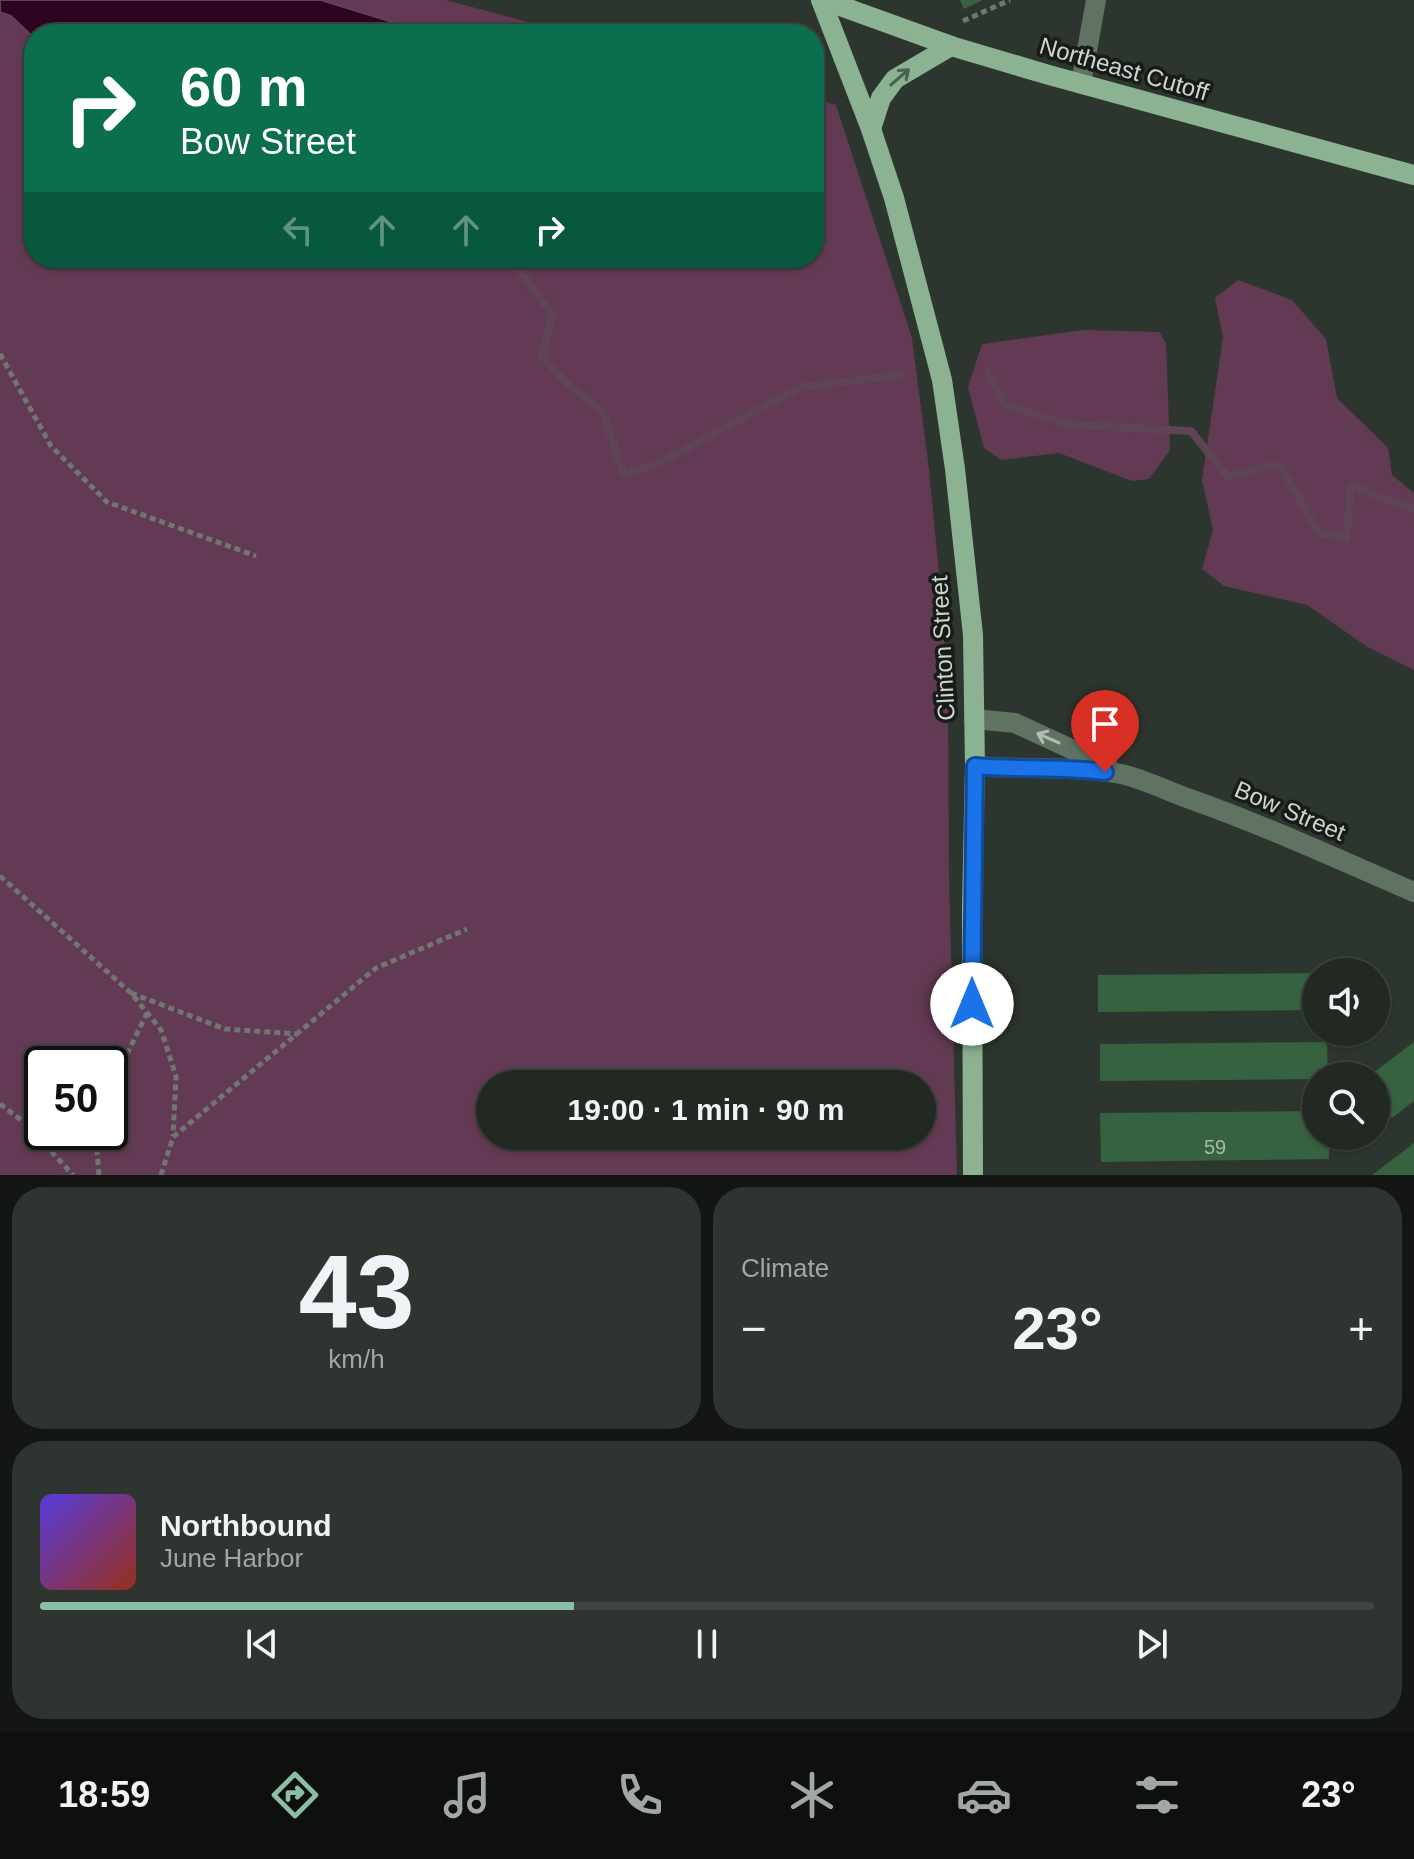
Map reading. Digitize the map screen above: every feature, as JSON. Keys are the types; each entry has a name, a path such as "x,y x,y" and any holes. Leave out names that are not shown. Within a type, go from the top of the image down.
{"main road":[{"name":"Northeast Cutoff","path":"823,0 951,46 1414,175"},
{"name":"Clinton Street","path":"823,0 894,198 942,380 955,469 973,635 973,1175"},
{"path":"871,129 881,98 895,79 951,46"}],"street":[{"path":"1081,84 1096,0"},
{"name":"Bow Street","path":"974,719 1015,723 1144,782"},
{"name":"Bow Street","path":"975,766 1016,770 1049,767 1086,769 1124,775 1252,821 1414,892"}],"path":[{"path":"963,21 1010,0"},
{"path":"0,354 51,446 107,502 256,556"},
{"path":"0,876 131,993 161,1030 176,1076 173,1137 161,1175"},
{"path":"173,1137 376,968 467,929"},
{"path":"131,993 225,1029 299,1034"},
{"path":"128,1052 147,1013"},
{"path":"0,1104 25,1123 73,1175"},
{"path":"97,1150 99,1175"}],"shaded area":[{"path":"0,0 446,0 535,24 24,24 24,268 824,268 824,102 836,105 912,338 942,604 948,713 957,1175 0,1175"},
{"path":"0,0 321,0 399,24 24,24 24,28 11,16 0,12"},
{"path":"1238,280 1292,300 1326,339 1337,398 1388,448 1392,475 1414,493 1414,670 1366,646 1307,605 1224,586 1202,569 1213,530 1202,480 1223,337 1215,298"},
{"path":"1083,330 1159,332 1166,343 1170,450 1149,479 1132,481 1059,453 1001,460 984,448 968,387 982,344"}],"building":[{"path":"960,0 983,0 964,9"},
{"path":"1302,973 1302,1010 1098,1012 1098,975"},
{"path":"1302,1042 1302,1046 1327,1046 1328,1062 1302,1062 1302,1079 1100,1081 1100,1044"},
{"path":"1414,1042 1414,1101 1392,1118 1390,1062 1388,1062"},
{"path":"1302,1111 1302,1150 1329,1150 1329,1159 1101,1162 1100,1113"},
{"path":"1414,1143 1414,1175 1372,1175"}],"waterway":[{"path":"518,268 553,316 542,356 569,385 603,412 624,475 659,463 801,387 902,375"},
{"path":"988,372 1005,405 1072,425 1191,431 1228,477 1279,464 1319,533 1346,538 1351,486 1414,509"}],"route":[{"path":"972,1004 975,766 1016,770 1049,767 1105,772"}]}
